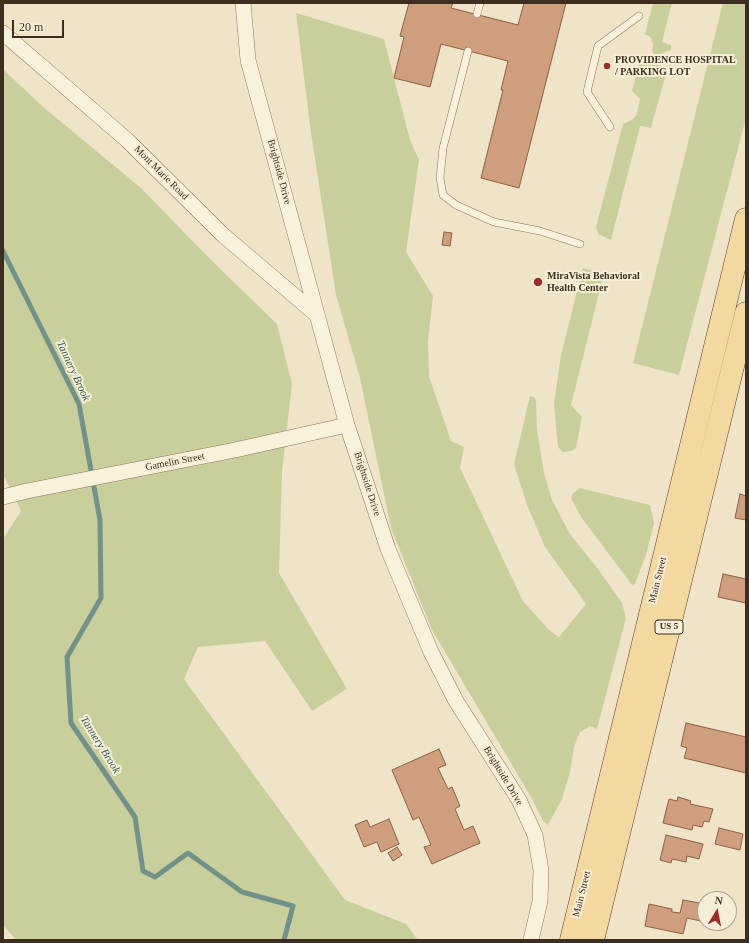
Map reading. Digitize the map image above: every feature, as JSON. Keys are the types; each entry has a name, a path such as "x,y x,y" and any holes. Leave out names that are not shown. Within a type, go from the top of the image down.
{"main road":[{"name":"Main Street","path":"570,940 746,219"},
{"name":"US 5","path":"593,940 746,314"}],"street":[{"name":"Brightside Drive","path":"243,3 248,60 347,425 388,549 431,652 456,701 519,800 535,835 542,870 540,901 531,940"},
{"name":"Mont Marie Road","path":"3,33 127,140 223,235 317,315"},
{"name":"Gamelin Street","path":"3,497 347,425"}],"lane":[{"path":"477,14 480,3"},
{"path":"610,127 587,92 598,46 639,16"},
{"path":"468,51 443,148 440,178 443,195 456,205 494,222 540,231 580,244"}],"green space":[{"path":"653,3 672,3 662,42 671,45 671,50 664,52 660,59 656,57 652,51 653,44 650,37 645,34"},
{"path":"723,3 746,3 746,118 679,375 633,363"},
{"path":"296,13 384,39 410,140 419,160 406,252 433,296 428,342 429,376 451,441 464,447 460,468 523,601 549,630 559,637 586,604 545,547 527,505 514,464 530,396 534,397 536,400 537,430 544,473 552,500 570,534 598,569 622,603 626,618 597,729 590,726 580,732 574,747 570,772 562,799 548,825 543,821 531,797 432,630 391,528 360,378 336,295 311,133"},
{"path":"654,62 667,70 651,128 640,126 611,240 598,234 596,227 623,124 633,119 637,114 640,99 632,91 639,63 648,64"},
{"path":"3,69 42,106 141,188 210,259 277,324 292,384 282,472 279,573 347,689 312,711 265,641 198,647 184,679 345,900 406,924 418,940 16,940 3,925 3,539 21,511 3,474"},
{"path":"583,268 604,273 571,405 582,417 576,448 571,451 563,452 558,447 554,404 561,355"},
{"path":"580,488 650,505 654,523 646,555 635,584 632,585 581,517 571,498 573,493"}],"building":[{"path":"409,3 453,3 451,8 518,25 524,3 566,3 519,188 481,178 503,90 501,90 508,61 441,44 430,87 394,78 404,37 400,36"},
{"path":"444,232 452,233 450,246 442,245"},
{"path":"740,494 746,496 746,520 735,518"},
{"path":"723,574 746,579 746,603 718,597"},
{"path":"686,723 746,737 746,773 684,758 687,748 681,746"},
{"path":"439,749 446,765 438,768 448,789 452,787 460,806 455,809 464,830 473,826 480,843 432,864 424,847 431,845 419,817 413,820 392,770"},
{"path":"678,797 691,801 690,804 713,809 709,822 704,821 702,827 693,825 692,830 663,823 669,799 677,801"},
{"path":"389,819 399,844 381,852 377,842 364,847 355,825 367,820 370,827"},
{"path":"719,828 743,834 740,850 715,844"},
{"path":"666,835 703,844 699,859 687,856 686,862 672,859 671,863 660,860"},
{"path":"397,847 402,855 393,861 388,853"},
{"path":"683,900 697,903 697,920 687,918 683,934 645,926 649,904 672,909 672,912 680,913"}],"waterway":[{"name":"Tannery Brook","path":"3,251 79,404 100,520 101,598 67,657 71,723 135,817 143,871 155,877 188,853 242,892 293,906 284,940"}],"place":[{"name":"PROVIDENCE HOSPITAL / PARKING LOT","path":"607,66"},
{"name":"MiraVista Behavioral Health Center","path":"538,282"}]}
